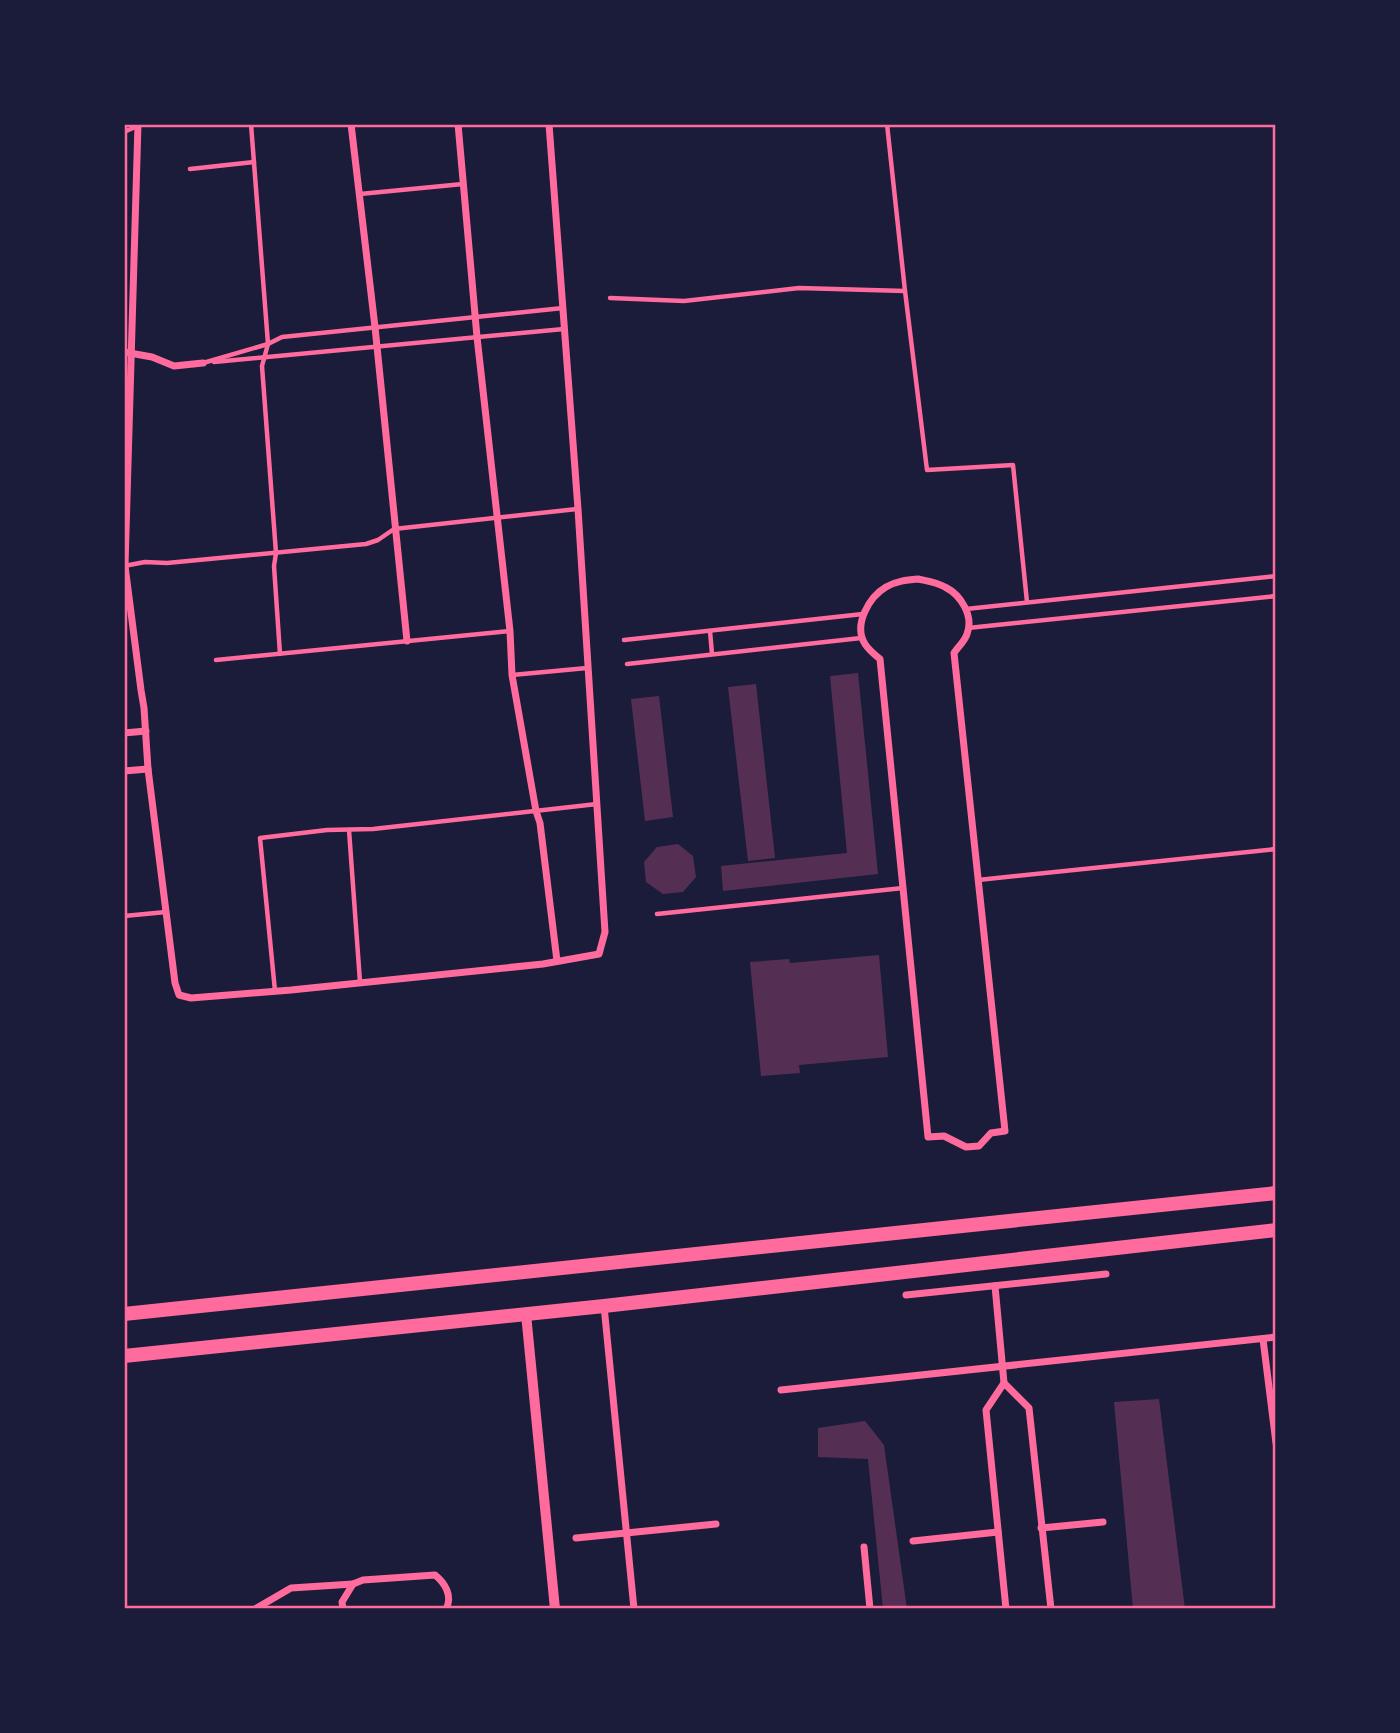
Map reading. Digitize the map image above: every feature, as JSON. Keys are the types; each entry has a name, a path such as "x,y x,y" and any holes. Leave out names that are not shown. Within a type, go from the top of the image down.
{"main road":[{"path":"124,1314 1276,1193"},
{"path":"124,1356 604,1306 1276,1230"}],"street":[{"path":"351,124 407,641"},
{"path":"458,124 477,337 510,631 512,675 540,823 557,961"},
{"path":"139,125 128,353 125,566 175,983 179,995 191,998 360,983 599,954 605,932 550,124"},
{"path":"128,353 152,357 174,366 203,363"},
{"path":"918,579 934,582 948,589 962,602 965,609 970,619 967,636 954,653 1005,1131 992,1133 979,1146 966,1147 944,1136 928,1137 880,659 865,645 860,629 863,614 873,599 886,587 902,581 918,579"},
{"path":"124,733 146,731"},
{"path":"124,771 148,769"},
{"path":"906,1295 1106,1274"},
{"path":"995,1286 1004,1383 1029,1408 1051,1609"},
{"path":"604,1306 634,1609"},
{"path":"526,1314 555,1609"},
{"path":"781,1390 1276,1337"},
{"path":"1263,1339 1276,1443"},
{"path":"1004,1383 986,1410 1006,1609"},
{"path":"1041,1528 1103,1521"},
{"path":"576,1538 716,1524"},
{"path":"913,1541 998,1532"},
{"path":"864,1547 870,1609"},
{"path":"255,1609 291,1588 435,1575 447,1588 449,1604 446,1609"},
{"path":"343,1609 342,1602 352,1584"}],"lane":[{"path":"251,124 268,344 262,366 276,553 274,566 280,653"},
{"path":"887,124 927,470 1013,465 1027,602"},
{"path":"124,132 139,125"},
{"path":"190,169 254,162"},
{"path":"360,194 463,184"},
{"path":"610,298 684,301 799,288 905,291"},
{"path":"203,363 268,344 282,337 563,308"},
{"path":"203,363 565,329"},
{"path":"125,566 145,562 167,563 366,544 378,540 394,529 578,509"},
{"path":"965,609 1276,576"},
{"path":"968,628 1276,596"},
{"path":"624,640 863,614"},
{"path":"216,660 510,631"},
{"path":"710,631 712,654"},
{"path":"626,664 862,638"},
{"path":"512,675 588,668"},
{"path":"275,991 260,838 327,830 373,829 597,804"},
{"path":"349,830 360,983"},
{"path":"978,880 1276,849"},
{"path":"657,914 903,888"},
{"path":"124,916 166,912"}],"building":[{"path":"858,673 878,874 723,891 721,866 847,853 830,676"},
{"path":"756,684 775,858 748,861 728,687"},
{"path":"659,696 673,817 645,821 631,699"},
{"path":"678,844 693,856 696,877 683,892 663,894 646,882 644,862 657,847"},
{"path":"879,955 888,1057 799,1065 800,1073 761,1076 750,962 789,959 790,963"},
{"path":"1159,1399 1185,1609 1133,1609 1114,1402"},
{"path":"865,1421 884,1445 907,1609 883,1609 868,1459 818,1457 818,1428"}]}
